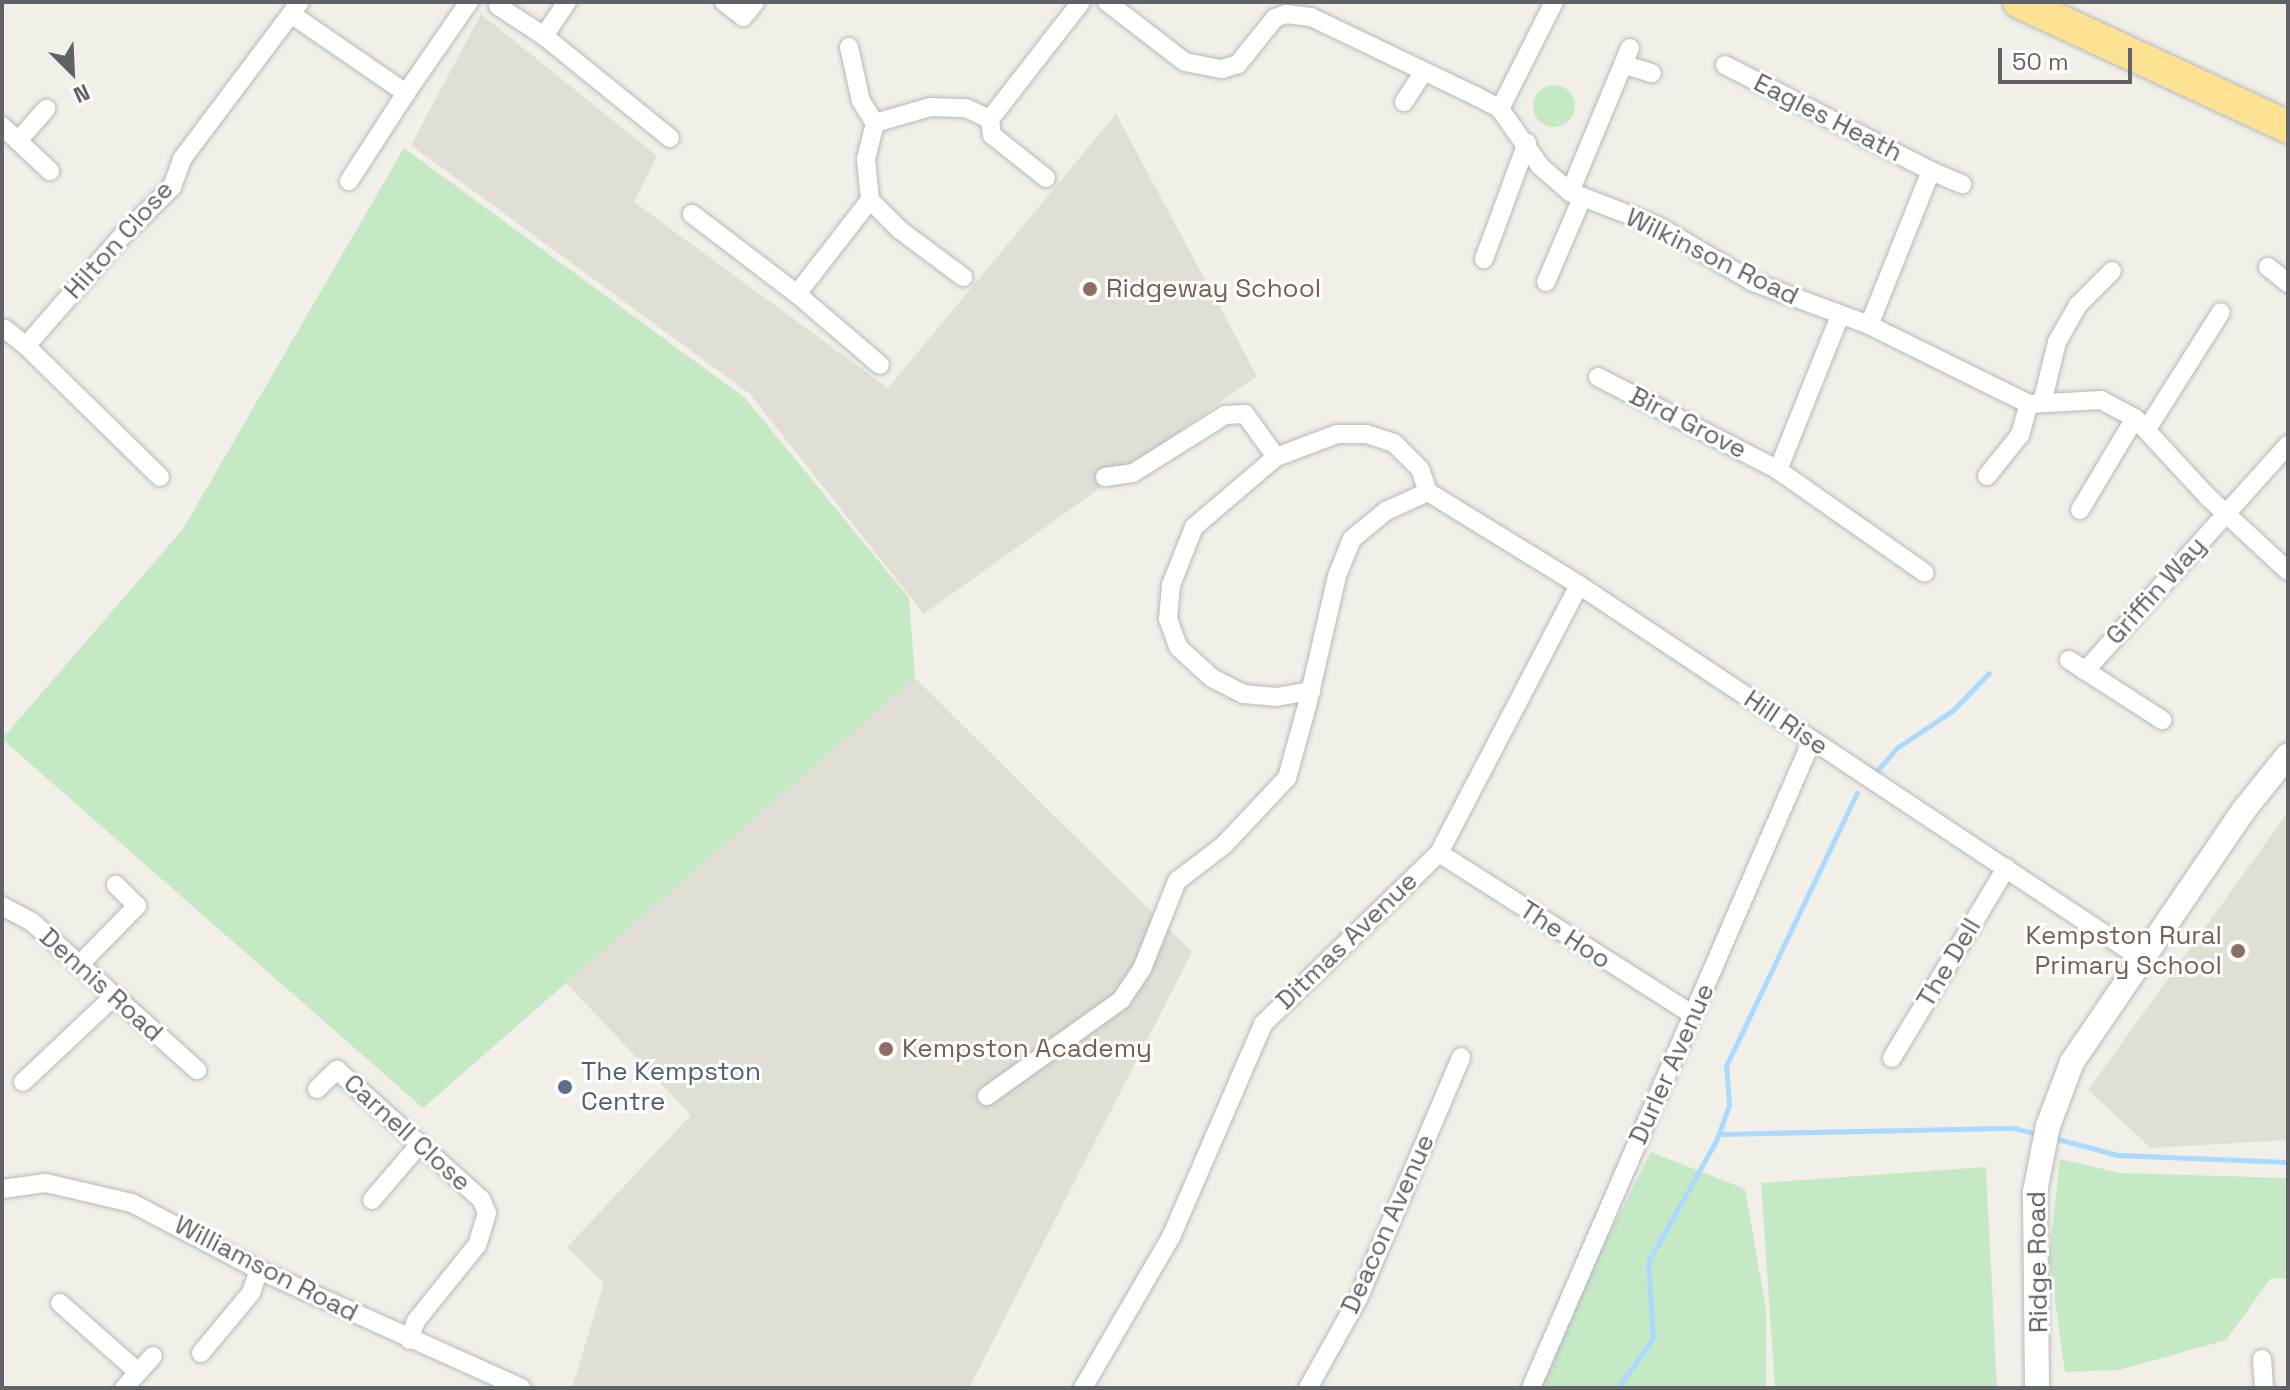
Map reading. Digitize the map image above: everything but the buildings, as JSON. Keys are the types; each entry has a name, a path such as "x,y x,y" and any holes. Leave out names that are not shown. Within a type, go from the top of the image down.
{"highway":[{"path":"2019,2 2288,127"}],"street":[{"path":"349,181 469,2"},
{"path":"544,36 567,2"},
{"path":"724,2 743,17 755,2"},
{"path":"1046,178 992,135 990,119 1081,2"},
{"name":"Wilkinson Road","path":"1107,2 1185,62 1222,69 1238,64 1275,18 1315,10 1423,73 1500,109 1527,143 1540,166 1576,195 1658,226 1753,282 1869,325 2036,403 2101,400 2141,423 2288,571"},
{"path":"1500,109 1554,2"},
{"path":"498,6 544,36 670,138"},
{"name":"Hilton Close","path":"26,346 123,235 172,187 182,159 296,8 406,93"},
{"path":"849,47 861,101 875,123 866,159 870,200 900,230 963,277"},
{"path":"1546,282 1628,56 1652,73"},
{"name":"Eagles Heath","path":"1725,65 1962,184"},
{"path":"1404,102 1423,73"},
{"path":"875,123 930,107 966,108 990,119"},
{"path":"18,141 46,109"},
{"path":"2,126 50,171"},
{"path":"1484,259 1527,143"},
{"name":"Eagles Heath","path":"1869,325 1931,171"},
{"path":"797,294 870,200"},
{"path":"692,214 797,294 880,365"},
{"path":"2268,267 2288,283"},
{"path":"1987,476 2020,435 2036,403 2057,342 2078,305 2112,271"},
{"path":"2080,510 2221,312"},
{"name":"Bird Grove","path":"1778,470 1840,316"},
{"path":"5,329 160,477"},
{"name":"Bird Grove","path":"1598,377 1778,470 1925,573"},
{"path":"1105,477 1133,473 1225,415 1245,414 1276,457"},
{"path":"987,1096 1121,1000 1142,969 1177,881 1224,845 1287,778 1311,691 1337,576 1352,539 1386,511 1428,492 1420,469 1394,443 1366,434 1337,434 1276,457 1194,527 1171,585 1168,619 1185,656 1243,694 1276,697 1311,691"},
{"name":"Griffin Way","path":"2085,671 2288,445"},
{"name":"Hill Rise","path":"1428,492 1579,585 2142,959"},
{"name":"Ditmas Avenue","path":"1083,1388 1171,1237 1263,1024 1294,988 1439,853 1579,585"},
{"name":"Griffin Way","path":"2069,660 2162,720"},
{"name":"Durler Avenue","path":"1531,1388 1812,740"},
{"name":"Ridge Road","path":"2037,1388 2035,1192 2045,1134 2072,1062 2244,810 2288,755"},
{"name":"The Hoo","path":"1439,853 1693,1015"},
{"name":"The Dell","path":"1892,1058 2006,868"},
{"path":"79,965 137,906 116,885"},
{"name":"Dennis Road","path":"2,906 32,922 112,998 197,1070"},
{"path":"23,1082 112,998"},
{"name":"Deacon Avenue","path":"1308,1388 1358,1299 1461,1057"},
{"name":"Carnell Close","path":"317,1089 337,1070 481,1199 487,1213 477,1245 416,1321 409,1340"},
{"path":"372,1200 419,1145"},
{"name":"Williamson Road","path":"2,1189 46,1183 132,1203 259,1270 409,1340 522,1388"},
{"path":"201,1353 251,1293 259,1270"},
{"path":"60,1303 138,1372"},
{"path":"124,1388 153,1356"},
{"path":"2262,1359 2264,1388"}],"shaded area":[{"name":"Ridgeway School","path":"481,14 657,156 634,202 888,388 1116,114 1257,376 924,614 750,394 411,145"},
{"name":"Kempston Academy","path":"915,678 1192,952 969,1388 572,1388 604,1283 567,1247 691,1115 566,983"},
{"name":"Kempston Rural Primary School","path":"2288,812 2288,1140 2151,1148 2088,1090"}],"green space":[{"path":"1554,85 1569,91 1575,106 1569,121 1554,127 1539,121 1533,106 1539,91"},
{"path":"404,148 745,398 909,598 915,678 423,1108 2,739 183,529"},
{"path":"1651,1152 1745,1189 1766,1309 1766,1388 1531,1388"},
{"path":"2060,1159 2120,1173 2288,1178 2288,1279 2271,1278 2226,1340 2119,1370 2065,1372 2049,1257"},
{"path":"1986,1167 1997,1388 1775,1388 1761,1183"}],"waterway":[{"path":"1875,773 1898,747 1952,711 1989,673"},
{"path":"1618,1388 1653,1338 1648,1262 1716,1141 1729,1105 1726,1066 1857,793"},
{"path":"1719,1134 2014,1128 2041,1135"},
{"path":"2054,1138 2118,1155 2288,1162"}],"place":[{"name":"Ridgeway School","path":"1090,289"},
{"name":"Kempston Rural Primary School","path":"2238,951"},
{"name":"Kempston Academy","path":"886,1049"},
{"name":"The Kempston Centre","path":"565,1087"}]}
